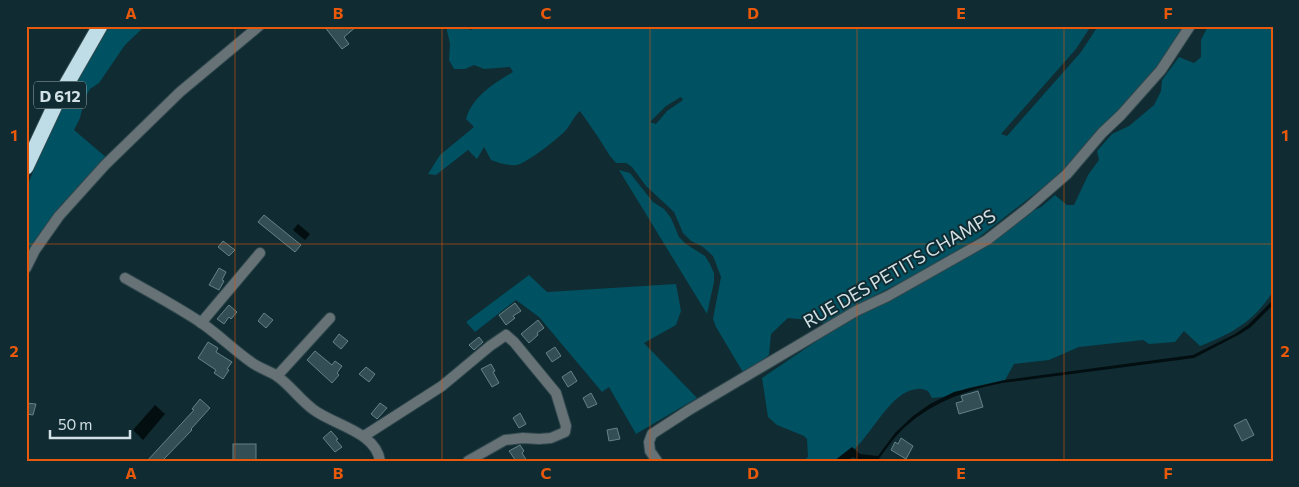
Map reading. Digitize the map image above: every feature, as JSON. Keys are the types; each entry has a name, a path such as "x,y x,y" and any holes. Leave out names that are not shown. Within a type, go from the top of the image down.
{"highway":[{"name":"D 612","path":"26,167 56,101 100,26"}],"street":[{"path":"26,268 35,250 59,216 105,165 180,92 259,26"},
{"name":"RUE DES PETITS CHAMPS","path":"657,461 650,451 649,442 652,434 689,410 856,312 896,292 987,240 1028,208 1067,174 1102,133 1121,115 1160,70 1190,26"},
{"path":"200,323 260,253"},
{"path":"125,278 224,339 251,362 277,376 290,386 313,409 333,422 364,436 373,444 380,461"},
{"path":"277,376 330,318"},
{"path":"364,436 442,386 506,335 556,393 566,426 564,432 551,438 505,440 468,461"}],"shaded area":[{"path":"108,26 145,26 125,45 99,83 90,89 74,130 107,158 61,205 45,227 26,261 26,189 46,140 63,106"},
{"path":"446,26 457,26 472,30 473,26 1091,26 1076,49 1001,134 1007,136 1081,52 1098,26 1187,26 1153,73 1064,171 978,238 937,264 844,312 829,324 788,318 771,334 769,355 744,374 713,319 721,277 713,256 683,233 674,212 646,186 632,167 626,163 616,163 580,111 562,134 543,150 522,163 510,165 491,160 484,147 477,159 468,150 436,175 428,174 440,155 474,127 466,119 478,97 513,72 510,67 484,69 474,65 465,69 454,69 449,60 450,44","holes":["681,97 683,100 667,111 656,124 650,122 666,106"]},
{"path":"1208,26 1273,26 1273,291 1258,311 1232,331 1200,346 1184,331 1175,342 1149,344 1143,340 1079,347 1049,360 1014,364 1005,380 968,388 944,397 932,398 928,391 917,389 895,400 858,446 848,454 834,461 803,461 808,457 807,439 777,425 768,417 762,378 852,317 1019,217 1041,207 1055,195 1067,205 1074,205 1088,175 1099,160 1097,151 1112,134 1129,126 1154,105 1161,91 1162,80 1179,57 1194,63 1201,57 1201,40"},
{"path":"619,170 630,173 653,202 664,209 671,218 679,237 686,244 705,256 710,264 714,273 714,282 707,314"},
{"path":"298,224 310,234 305,240 293,230"},
{"path":"529,275 547,292 676,284 681,311 676,325 644,343 697,398 636,434 609,387 602,392 539,317 516,300 475,332 466,322"},
{"path":"1273,300 1273,305 1251,327 1194,358 1002,383 960,394 934,406 910,422 891,442 878,460 861,461 853,457 846,461 834,461 852,447 860,454 878,456 895,433 913,416 930,404 954,392 1005,380 1193,355 1235,334 1248,325"},
{"path":"155,405 165,414 143,440 133,430"}],"building":[{"path":"324,26 357,26 344,37 349,44 342,49"},
{"path":"264,215 301,245 295,252 258,222"},
{"path":"223,241 235,250 229,256 218,247"},
{"path":"219,268 226,272 219,290 209,285"},
{"path":"515,303 521,311 513,316 515,318 506,325 499,315"},
{"path":"229,305 237,312 231,319 229,317 224,324 217,319"},
{"path":"264,313 273,320 266,328 258,321"},
{"path":"538,320 544,328 529,343 521,334"},
{"path":"339,334 348,341 341,349 333,342"},
{"path":"479,337 483,342 474,350 469,345"},
{"path":"208,342 218,348 216,352 232,362 223,379 214,373 216,370 198,358"},
{"path":"555,347 561,356 552,362 546,353"},
{"path":"315,351 332,365 335,361 342,366 337,373 339,375 332,383 307,360"},
{"path":"491,364 499,383 492,387 481,369"},
{"path":"366,367 375,374 369,382 359,374"},
{"path":"571,371 577,381 568,387 562,377"},
{"path":"978,391 983,407 959,414 956,403 963,401 961,396"},
{"path":"591,393 597,404 588,408 583,398"},
{"path":"200,399 210,408 192,430 162,461 147,461 194,410 192,409"},
{"path":"26,403 36,404 33,415 26,414"},
{"path":"380,403 387,408 377,419 371,414"},
{"path":"520,413 526,424 519,428 513,418"},
{"path":"1246,419 1254,435 1242,441 1234,425"},
{"path":"617,428 620,439 609,441 607,430"},
{"path":"331,431 342,447 335,452 323,438"},
{"path":"901,438 913,446 906,459 891,450 895,442 898,444"},
{"path":"233,444 256,444 256,461 233,461"},
{"path":"520,445 527,461 516,461 509,451"}]}
